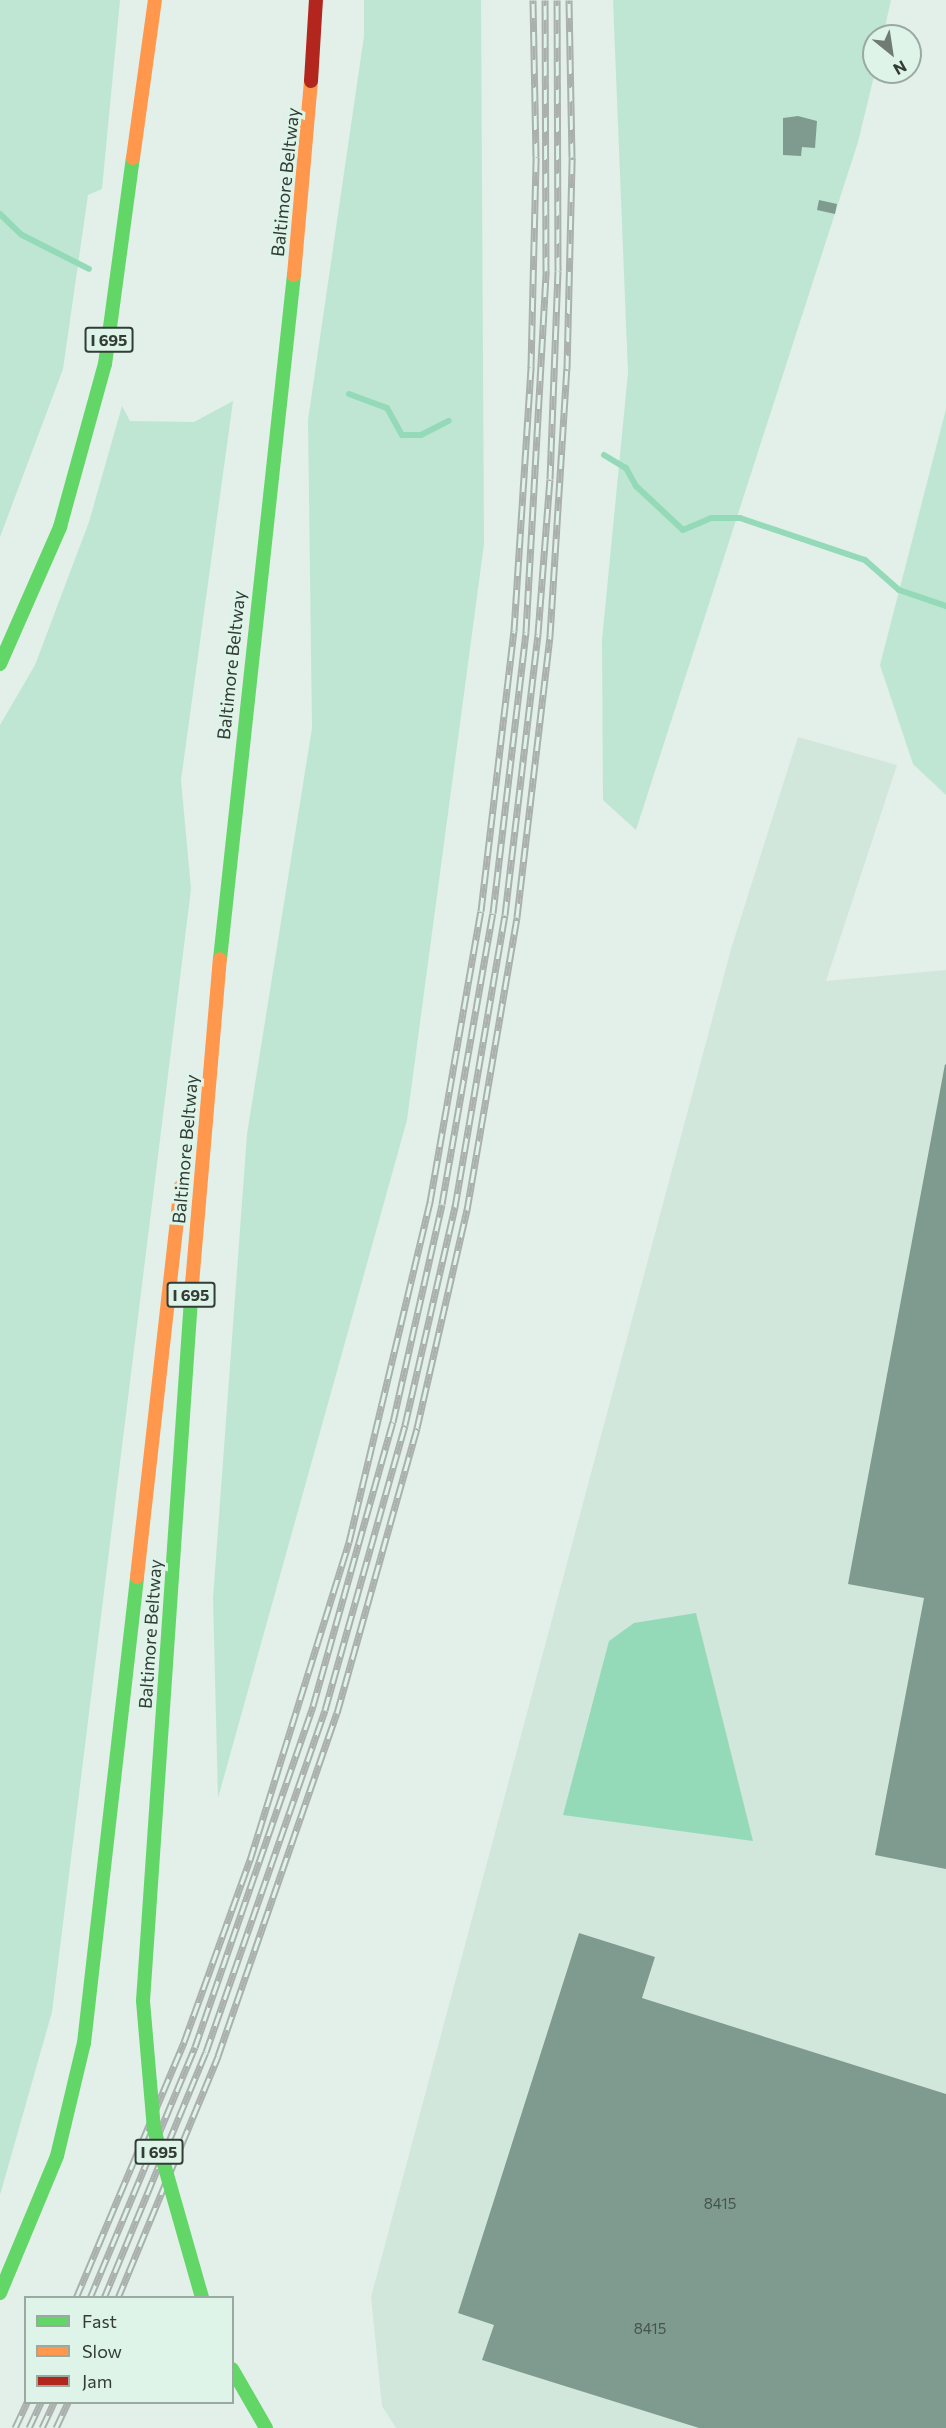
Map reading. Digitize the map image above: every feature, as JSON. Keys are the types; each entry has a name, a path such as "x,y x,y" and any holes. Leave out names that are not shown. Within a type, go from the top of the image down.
{"highway":[{"name":"I 695","path":"0,664 60,527 105,364 155,0"},
{"name":"Baltimore Beltway","path":"201,2296 154,2128 143,2001 202,1140 257,591 305,180 316,0"},
{"path":"194,1078 257,591"},
{"path":"0,2293 57,2156 84,2043 182,1172"},
{"path":"234,2373 266,2428"}],"shaded area":[{"path":"0,0 120,0 102,189 88,195 63,369 0,537"},
{"path":"364,0 481,0 484,544 407,1120 218,1798 213,1598 247,1134 312,728 308,420 364,36"},
{"path":"613,0 891,0 886,24 862,24 862,84 872,84 858,142 636,830 603,800 602,640 628,373"},
{"path":"233,401 181,780 191,889 52,2012 0,2195 0,725 35,665 89,522 122,406 130,421 194,422"},
{"path":"946,409 946,795 913,764 880,665"},
{"path":"798,737 897,765 826,981 946,970 946,2428 396,2428 382,2406 371,2297 731,949"},
{"path":"696,1613 753,1841 563,1815 609,1641 634,1623"}],"building":[{"path":"798,116 817,121 815,148 802,147 801,156 783,155 783,118"},
{"path":"819,200 837,204 835,214 817,210"},
{"path":"945,1064 946,1869 875,1855 924,1598 848,1584"},
{"path":"579,1933 655,1957 642,1998 946,2094 946,2428 699,2428 482,2360 494,2325 458,2313"}],"waterway":[{"path":"0,214 22,235 89,269"},
{"path":"349,394 387,408 402,435 421,435 449,421"},
{"path":"604,455 626,468 636,486 683,530 711,518 740,518 865,560 899,590 946,606"}],"railway":[{"path":"77,2296 184,2042 250,1860 349,1542 430,1202 481,911 514,631 531,367 536,157 533,0"},
{"path":"91,2296 195,2047 313,1706 393,1422 442,1204 493,913 526,632 546,271 545,0"},
{"path":"105,2296 206,2052 325,1710 405,1425 455,1207 505,915 538,634 550,479 558,271 557,0"},
{"path":"119,2296 218,2056 337,1713 417,1428 467,1210 517,917 550,636 567,369 572,157 569,0"},
{"path":"15,2428 26,2404"},
{"path":"29,2428 40,2404"},
{"path":"42,2428 53,2404"},
{"path":"56,2428 67,2404"}],"traffic: fast":[{"path":"0,664 60,527 105,364 133,158"},
{"path":"220,959 294,275"},
{"path":"143,2001 192,1284"},
{"path":"0,2293 57,2156 84,2043 137,1577"},
{"path":"143,2001 154,2129 201,2296"},
{"path":"234,2372 266,2428"}],"traffic: slow":[{"path":"133,158 155,0"},
{"path":"294,275 311,81"},
{"path":"192,1284 220,959"},
{"path":"137,1577 181,1186"}],"traffic: jam":[{"path":"311,81 316,0"}]}
